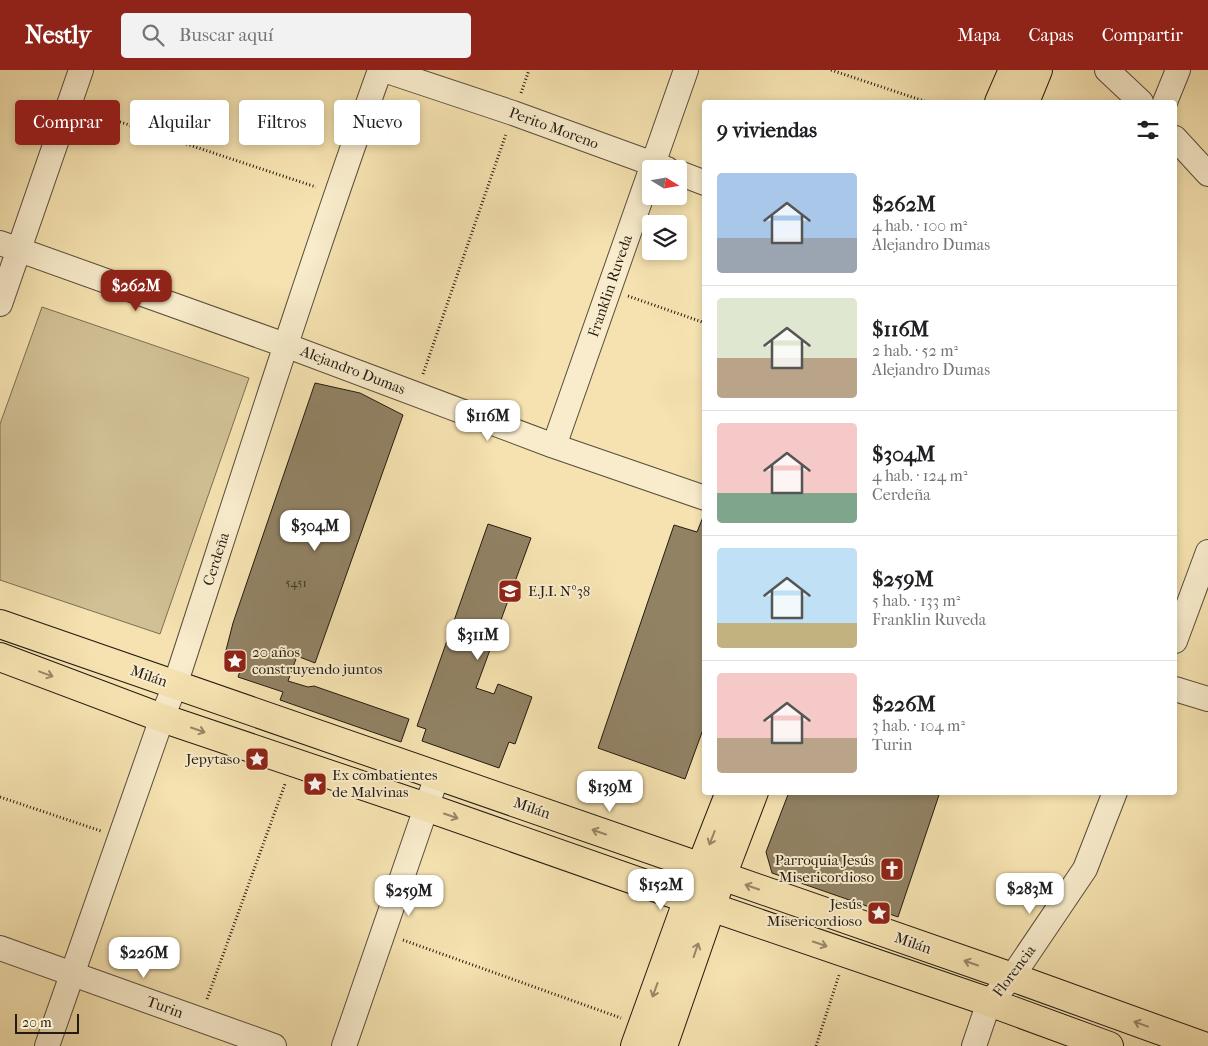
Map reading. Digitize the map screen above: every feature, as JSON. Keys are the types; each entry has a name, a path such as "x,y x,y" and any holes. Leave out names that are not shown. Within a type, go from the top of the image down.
{"main road":[{"path":"1000,100 1012,70"},
{"path":"1026,100 1038,70"},
{"name":"Milán","path":"0,624 712,871 1203,1046"},
{"name":"Milán","path":"0,657 162,718 426,807 989,1002 1109,1046"},
{"path":"712,871 729,795"},
{"path":"639,1036 700,903 712,871 752,795"},
{"path":"663,1046 700,903"}],"street":[{"path":"71,100 81,70"},
{"name":"Perito Moreno","path":"382,70 513,113 643,160"},
{"name":"Cerdeña","path":"47,1046 175,685 285,345 336,194 382,70"},
{"name":"Franklin Ruveda","path":"662,160 686,70"},
{"path":"1107,70 1138,100"},
{"path":"1167,100 1178,70"},
{"path":"1177,140 1208,174"},
{"path":"0,304 9,246 52,145"},
{"path":"688,176 702,182"},
{"name":"Franklin Ruveda","path":"554,446 609,289 644,205"},
{"name":"Alejandro Dumas","path":"9,246 285,345 554,446 702,497"},
{"path":"1177,635 1208,552"},
{"path":"1177,690 1208,699"},
{"path":"344,1046 437,776"},
{"name":"Florencia","path":"974,1046 989,1002 1012,977 1085,869 1114,795"},
{"name":"Turin","path":"0,948 274,1046"}],"path":[{"path":"416,394 529,70"},
{"path":"831,70 921,100"},
{"path":"120,123 336,194"},
{"path":"609,289 702,322"},
{"path":"199,1019 293,762"},
{"path":"0,797 121,837"},
{"path":"382,933 639,1036"},
{"path":"816,1046 846,953"}],"shaded area":[{"path":"42,307 249,378 160,634 0,580 0,424"}],"building":[{"path":"315,383 360,393 403,415 315,663 297,656 288,681 308,687 314,686 409,719 401,742 280,700 283,692 238,677 243,663 224,658 233,623"},
{"path":"702,520 702,732 685,779 598,748 674,525 697,532"},
{"path":"488,524 531,538 476,688 494,694 498,684 532,697 515,744 509,742 499,768 422,741 426,729 417,726"},
{"name":"Parroquia Jesús Misericordioso","path":"788,795 939,795 898,917 772,873 766,852"}],"place":[{"name":"E.J.I. Nº38","path":"510,591"},
{"name":"20 años construyendo juntos","path":"235,661"},
{"name":"Jepytaso","path":"257,759"},
{"name":"Ex combatientes de Malvinas","path":"315,784"},
{"name":"Parroquia Jesús Misericordioso","path":"892,869"},
{"name":"Jesús Misericordioso","path":"879,913"}]}
